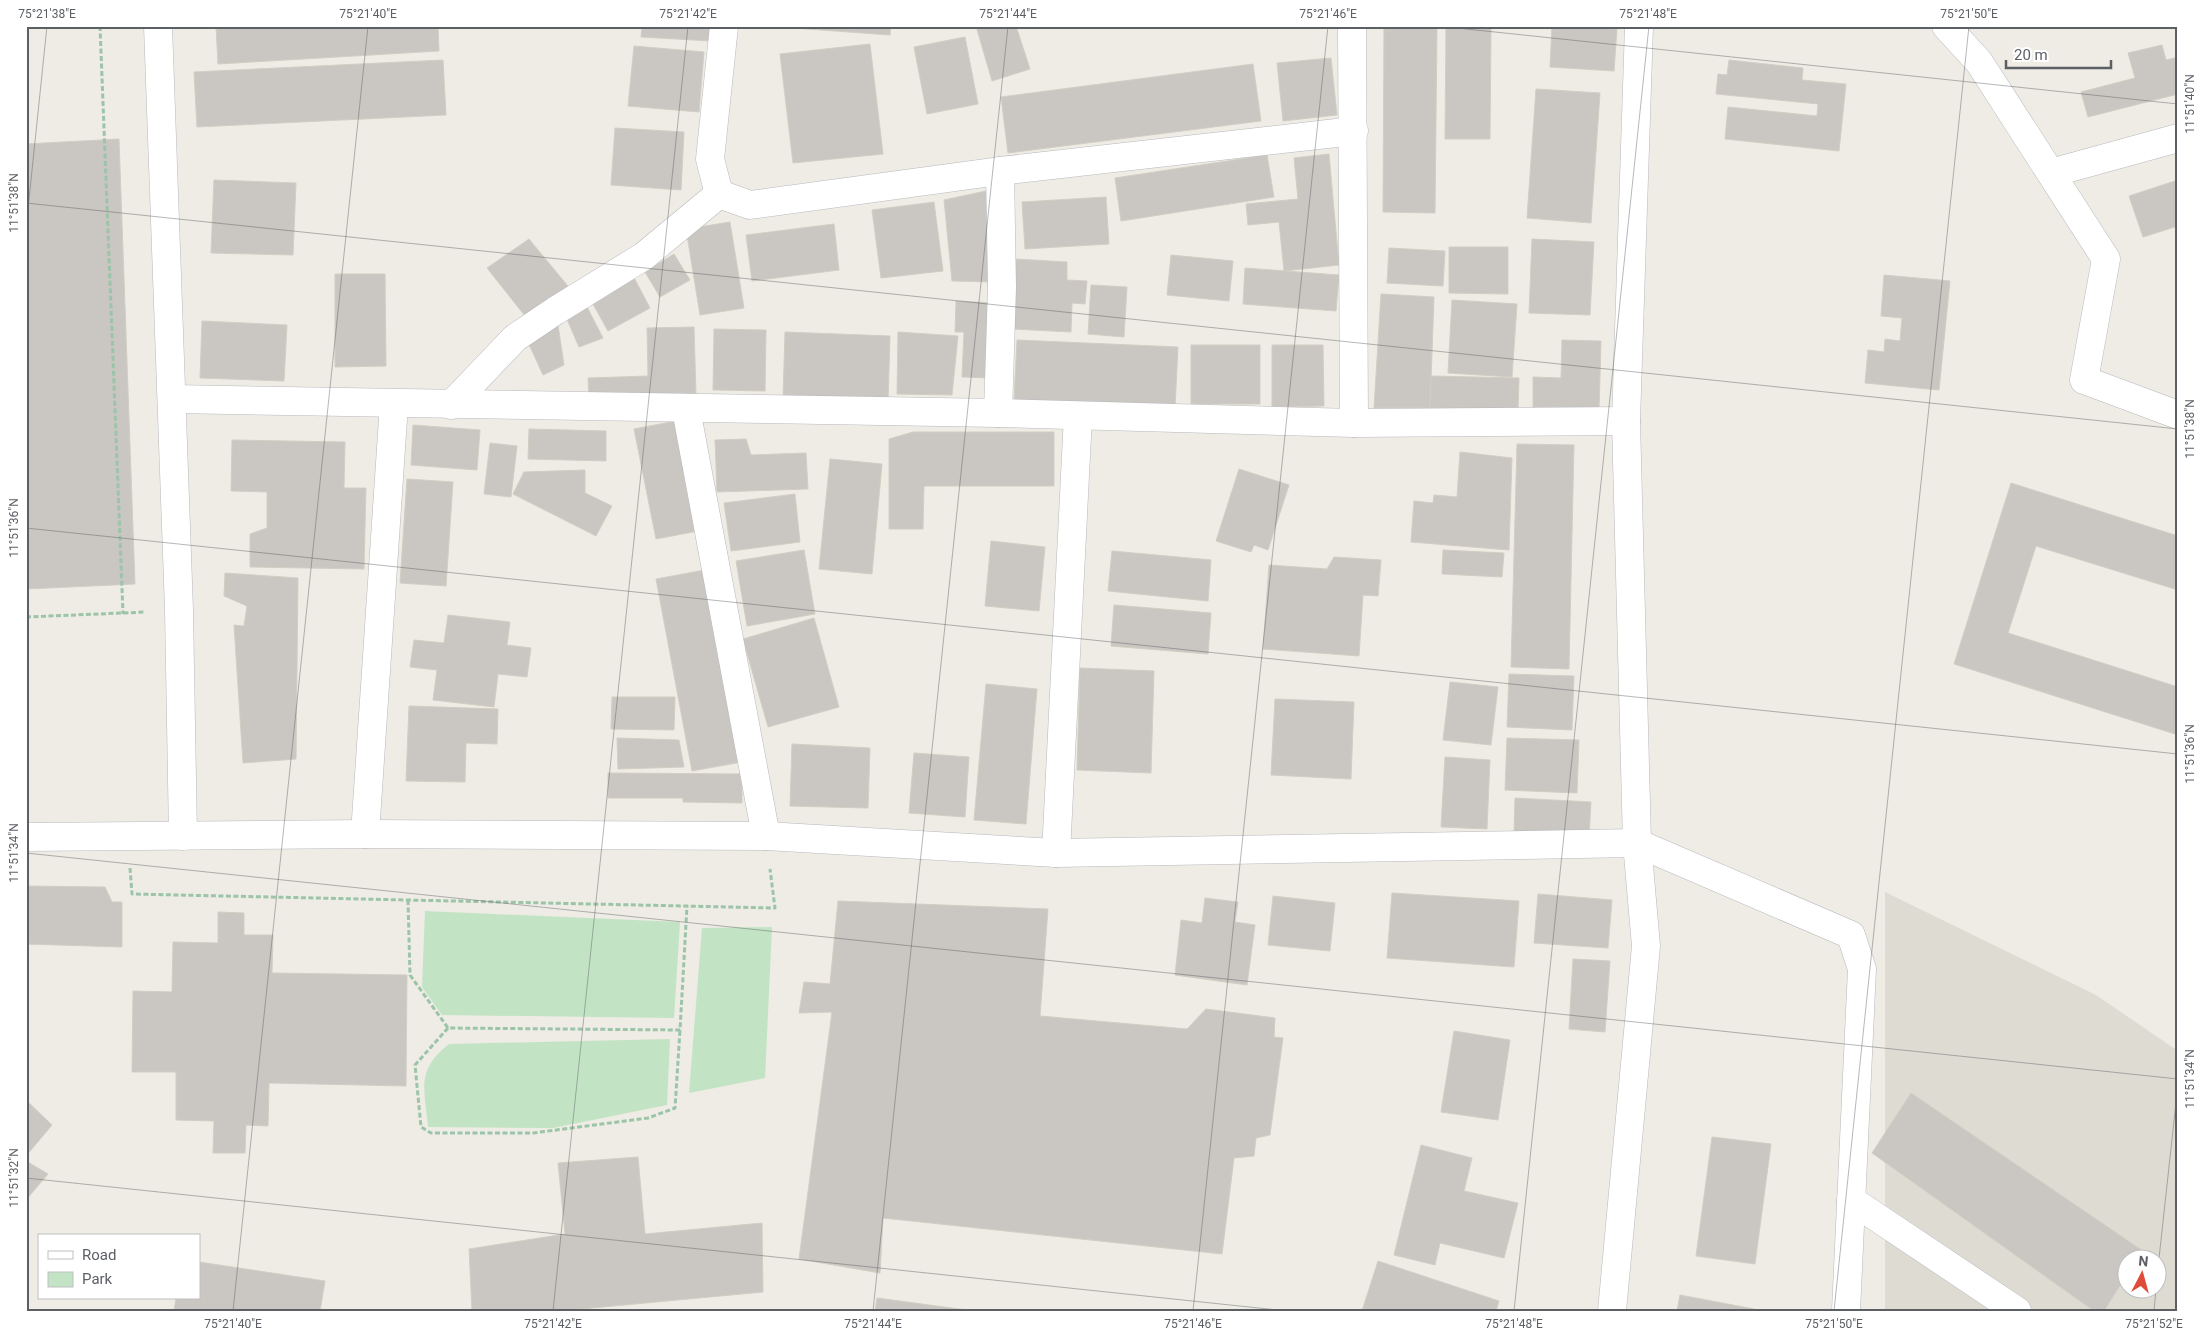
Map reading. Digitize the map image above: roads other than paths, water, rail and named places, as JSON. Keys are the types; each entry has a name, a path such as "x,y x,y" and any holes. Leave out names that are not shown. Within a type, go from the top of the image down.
{"street":[{"path":"158,26 180,620 183,836"},
{"path":"720,194 710,159 724,26"},
{"path":"1352,26 1354,423"},
{"path":"1612,1311 1646,946 1637,843 1626,421 1639,26"},
{"path":"1946,26 1979,62 2106,259 2084,380 2178,415"},
{"path":"720,194 750,204 1000,171 1354,131"},
{"path":"2051,173 2178,138"},
{"path":"998,412 1002,287 1000,171"},
{"path":"451,405 515,338 644,256 720,194"},
{"path":"172,399 686,409 998,412 1078,416 1354,423 1626,421"},
{"path":"365,834 394,404"},
{"path":"686,409 766,836"},
{"path":"1056,853 1078,416"},
{"path":"26,837 365,834 766,836 1056,853 1637,843 1851,935 1862,969 1846,1311"},
{"path":"1851,1200 2017,1311"}]}
